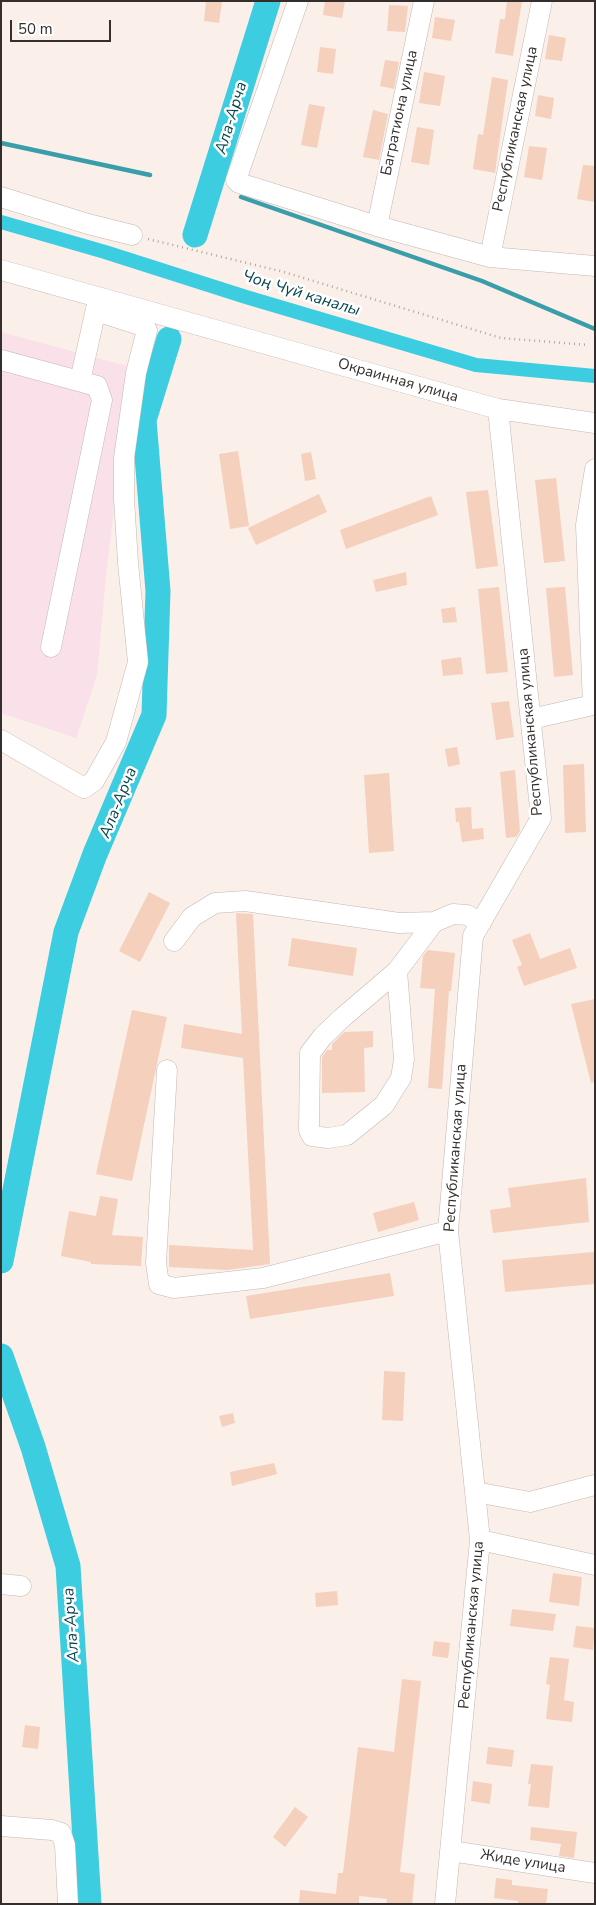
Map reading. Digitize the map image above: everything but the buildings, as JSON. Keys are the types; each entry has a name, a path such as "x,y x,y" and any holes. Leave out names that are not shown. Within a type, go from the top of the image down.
{"street":[{"path":"298,1 236,180 239,183 377,226 490,257 595,266"},
{"name":"Багратиона улица","path":"377,226 424,1"},
{"name":"Республиканская улица","path":"490,257 542,1"},
{"path":"1,196 88,224 132,234"},
{"path":"1,270 97,304 147,330 136,373 124,458 124,499 128,563 138,662 116,742 94,781 84,788 1,740"},
{"path":"80,381 97,304"},
{"name":"Окраинная улица","path":"97,304 204,327 498,409 595,422"},
{"path":"1,360 97,386 102,400 51,646"},
{"name":"Республиканская улица","path":"445,1904 480,1540 448,1231 473,936 541,818 498,409"},
{"path":"531,719 593,705 586,525 595,469"},
{"path":"174,941 192,917 215,903 245,901 400,922 434,922 453,914 467,915 481,923"},
{"path":"397,972 404,1059 400,1078 384,1105 347,1135 328,1138 312,1136 309,1130 310,1053 323,1036 342,1018 397,972 434,922"},
{"path":"167,1070 156,1263 159,1284 174,1288 264,1278 448,1231"},
{"path":"475,1492 530,1502 595,1485"},
{"path":"480,1540 595,1565"},
{"path":"1,1584 21,1586"},
{"path":"1,1826 52,1830 61,1833 65,1845 68,1904"},
{"name":"Жиде улица","path":"451,1850 595,1873"}],"path":[{"path":"132,234 284,272 501,338 589,345"}],"shaded area":[{"path":"1,332 131,367 106,576 97,675 76,738 1,713"}],"waterway":[{"name":"Ала-Арча","path":"195,235 268,1"},
{"path":"1,143 150,175"},
{"path":"241,197 482,281 595,329"},
{"name":"Чоң Чүй каналы","path":"1,222 476,365 595,376"},
{"name":"Ала-Арча","path":"1,1261 66,932 95,854 154,715 158,591 144,420 169,339"},
{"name":"Ала-Арча","path":"1,1356 33,1447 68,1566 89,1904"}]}
